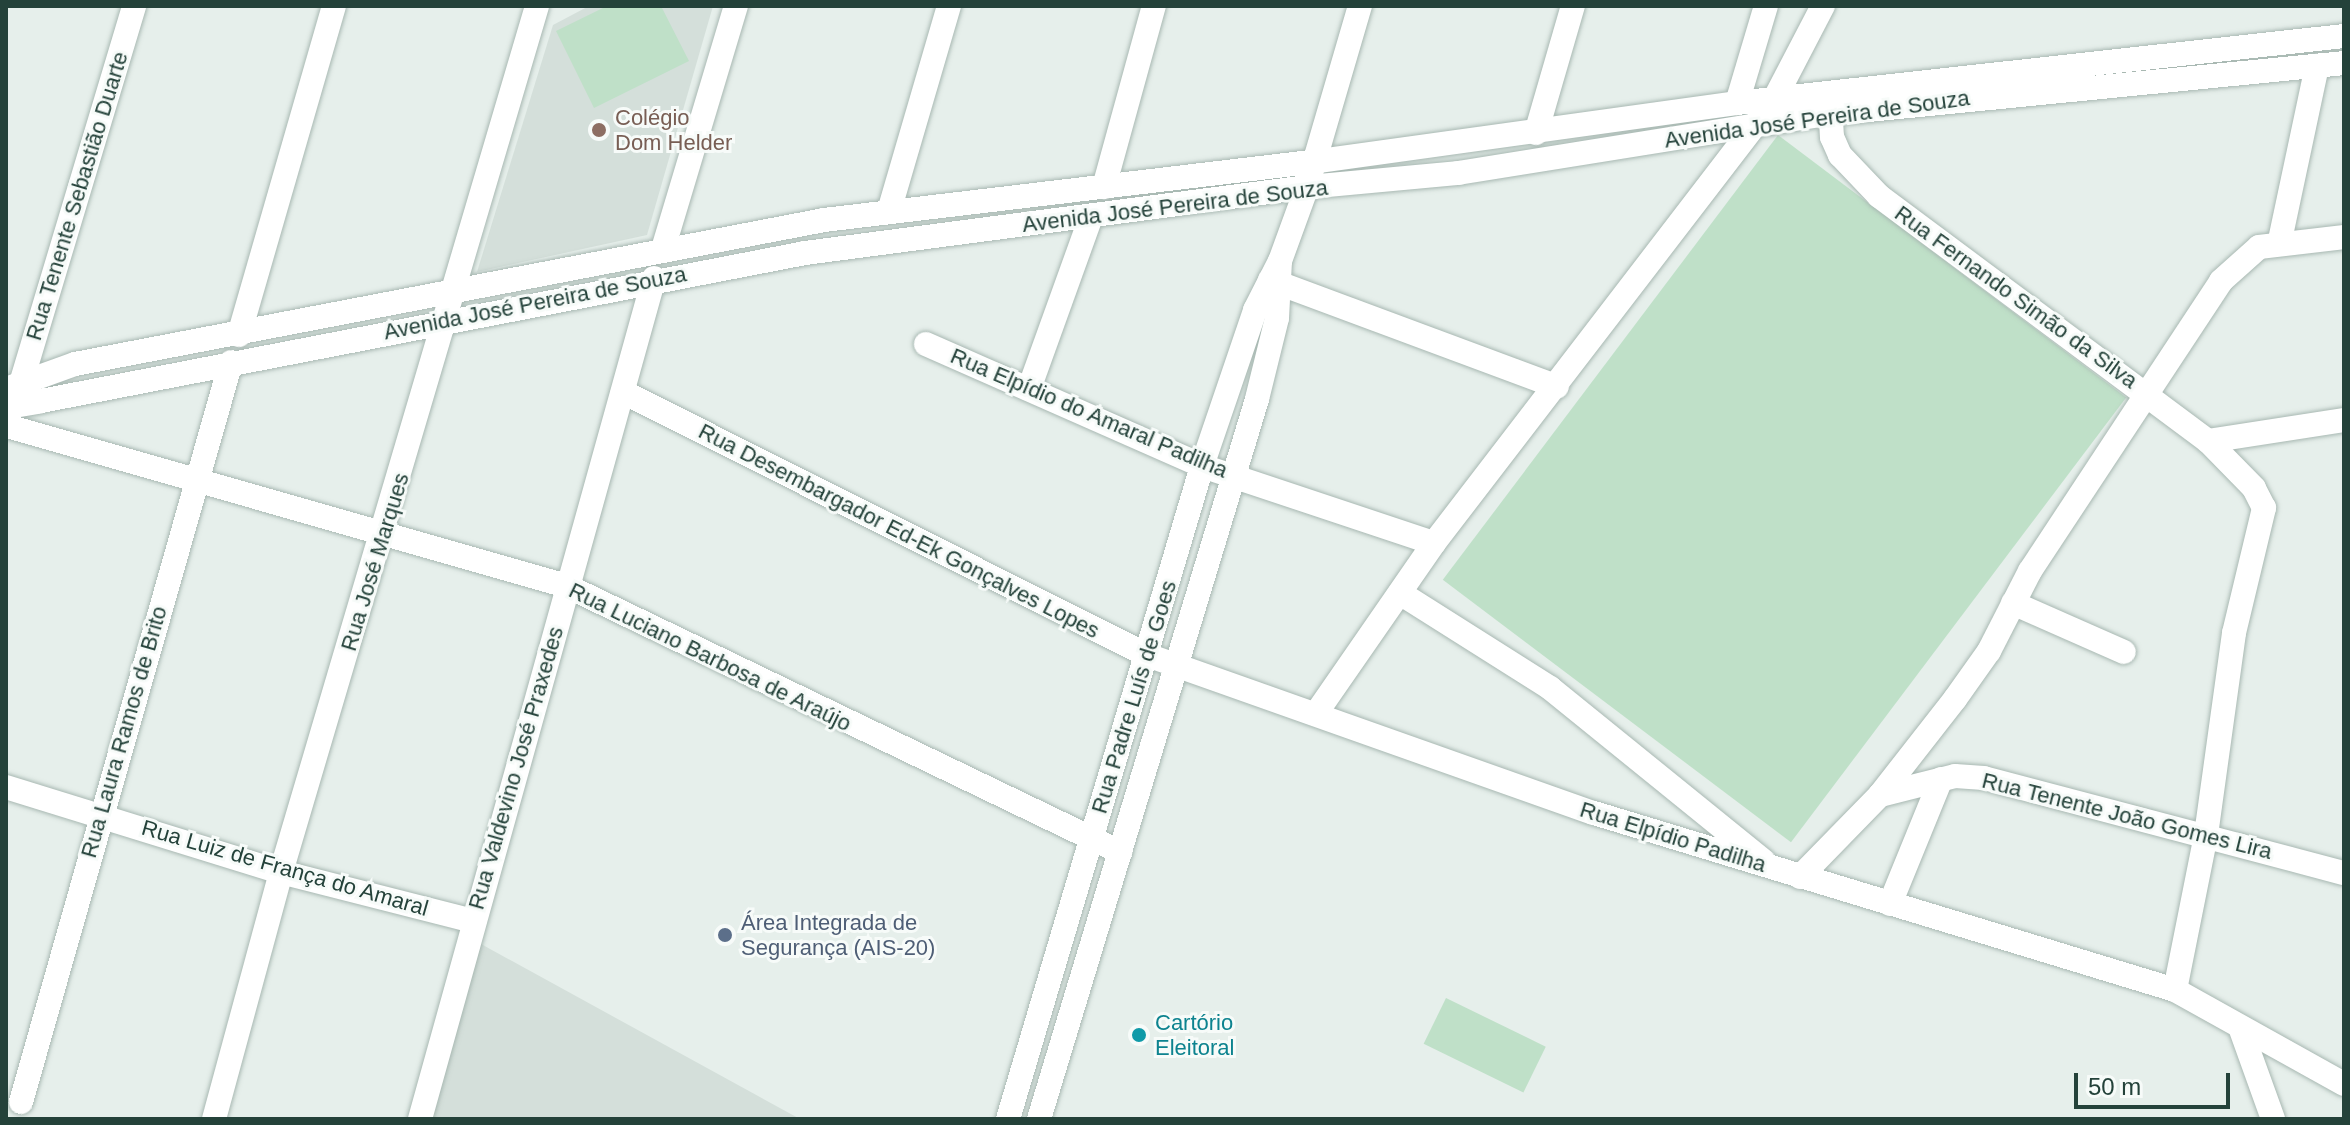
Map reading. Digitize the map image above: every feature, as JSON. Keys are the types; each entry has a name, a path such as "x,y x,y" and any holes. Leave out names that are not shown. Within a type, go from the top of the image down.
{"street":[{"name":"Rua Tenente Sebastião Duarte","path":"10,405 134,6"},
{"path":"239,335 334,6"},
{"name":"Rua José Marques","path":"214,1119 281,872 385,532 537,6"},
{"path":"663,249 736,6"},
{"path":"889,211 949,6"},
{"path":"1104,187 1154,6"},
{"path":"1536,133 1573,6"},
{"path":"1737,103 1766,6"},
{"path":"1317,712 1434,543 1557,387 1774,100 1823,6"},
{"path":"1355,9 1307,187 1277,275 1557,387"},
{"name":"Avenida José Pereira de Souza","path":"10,405 443,323 654,278 805,253 1307,187 1458,173 1756,124 1830,103 2344,36"},
{"name":"Avenida José Pereira de Souza","path":"10,405 64,366 239,335 663,249 889,211 1312,162 1737,103 1774,100 1830,103 2344,63"},
{"path":"2280,240 2317,66"},
{"name":"Rua Fernando Simão da Silva","path":"1830,103 1840,155 1879,196 2148,395 2221,281 2259,247 2280,240 2344,237"},
{"path":"1029,389 1091,217"},
{"name":"Rua Padre Luís de Goes","path":"1008,1119 1202,466 1277,275"},
{"name":"Rua Padre Luís de Goes","path":"1039,1119 1234,475 1277,275"},
{"name":"Rua Valdevino José Praxedes","path":"420,1119 654,278"},
{"name":"Rua Elpídio do Amaral Padilha","path":"926,344 1202,466 1434,543"},
{"name":"Rua Laura Ramos de Brito","path":"21,1102 231,362"},
{"name":"Rua Desembargador Ed-Ek Gonçalves Lopes","path":"623,392 1147,655 1177,665"},
{"path":"1800,877 1880,795 1955,699 2013,603 2148,395 2208,441 2254,488 2264,508 2234,633 2206,835 2175,990"},
{"name":"Rua Luciano Barbosa de Araújo","path":"10,405 195,482 385,532 567,586 1091,841 1120,852"},
{"path":"2208,441 2344,420"},
{"path":"1400,593 1550,688 1772,868"},
{"path":"2013,603 2124,652"},
{"name":"Rua Elpídio Padilha","path":"1177,665 1317,712 1479,774 1800,877 2175,990 2241,1030 2344,1084"},
{"name":"Rua Tenente João Gomes Lira","path":"1880,795 1941,779 1984,778 2344,873"},
{"path":"1890,904 1941,779"},
{"name":"Rua Luiz de França do Amaral","path":"6,787 281,872 473,921"},
{"path":"2241,1030 2273,1119"}],"shaded area":[{"name":"Colégio Dom Helder","path":"589,6 713,6 647,235 477,272 553,25"},
{"path":"481,944 800,1119 432,1119"}],"green space":[{"path":"607,6 661,6 689,61 594,108 556,31"},
{"path":"1778,135 2126,397 1791,842 1443,580"},
{"path":"1446,998 1546,1047 1523,1092 1424,1044"}],"place":[{"name":"Colégio Dom Helder","path":"599,130"},
{"name":"Área Integrada de Segurança (AIS-20)","path":"725,935"},
{"name":"Cartório Eleitoral","path":"1139,1035"}]}
